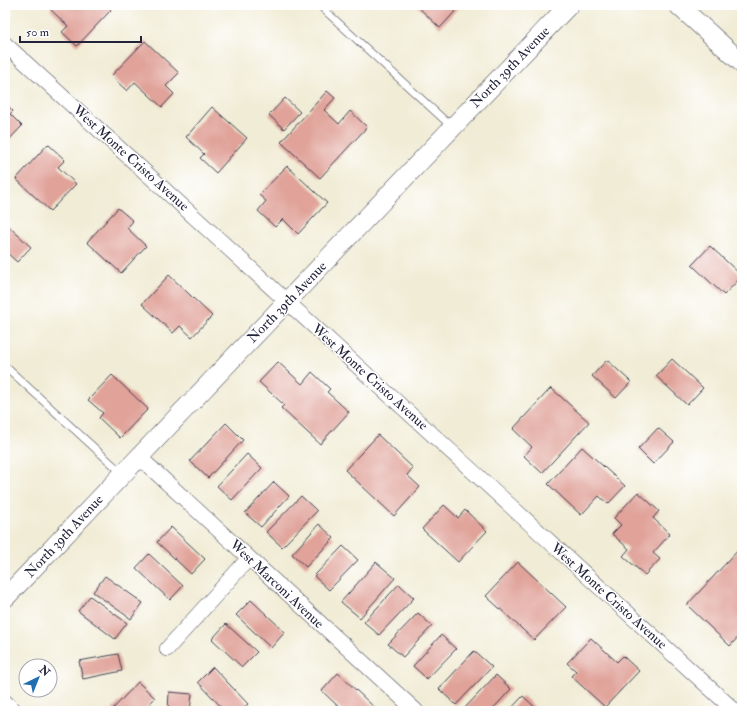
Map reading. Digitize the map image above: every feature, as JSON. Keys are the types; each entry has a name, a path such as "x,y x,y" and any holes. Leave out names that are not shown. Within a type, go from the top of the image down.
{"street":[{"name":"North 39th Avenue","path":"5,598 569,5"},
{"path":"678,5 742,63"},
{"name":"West Monte Cristo Avenue","path":"5,44 735,711"},
{"name":"West Marconi Avenue","path":"139,457 416,711"},
{"path":"167,649 249,558"},
{"path":"5,702 15,711"}],"lane":[{"path":"319,5 452,127"},
{"path":"5,366 122,474"}],"building":[{"path":"53,5 106,5 111,10 77,46 62,32 68,26 50,9"},
{"path":"416,5 459,5 460,6 440,28"},
{"path":"145,41 179,73 166,86 174,94 162,107 135,82 127,91 111,76"},
{"path":"327,91 335,98 324,110 339,124 350,111 367,127 320,178 281,142"},
{"path":"285,98 300,112 284,129 269,115"},
{"path":"5,103 13,111 10,114 22,126 5,144"},
{"path":"212,107 247,138 216,173 200,158 204,154 186,137"},
{"path":"48,144 65,160 58,167 76,184 50,211 16,179"},
{"path":"287,166 327,203 298,234 283,219 275,227 258,211 266,201 259,195"},
{"path":"118,208 133,221 127,228 146,246 121,273 87,242"},
{"path":"5,223 31,247 17,262 5,251"},
{"path":"710,246 742,276 724,295 692,265"},
{"path":"169,275 212,316 192,337 180,326 173,333 142,304"},
{"path":"672,359 703,388 687,405 656,376"},
{"path":"607,360 631,382 616,398 592,376"},
{"path":"278,362 302,384 312,372 330,389 327,392 349,412 320,444 281,408 284,405 259,382"},
{"path":"112,375 148,409 120,438 99,418 103,413 88,400"},
{"path":"551,388 589,422 542,473 524,456 532,447 513,429"},
{"path":"226,423 243,440 208,478 190,461"},
{"path":"658,428 674,442 653,464 638,449"},
{"path":"378,435 413,468 407,475 420,487 394,516 345,470"},
{"path":"582,447 625,486 608,504 599,496 581,515 548,484"},
{"path":"247,454 262,468 232,500 217,486"},
{"path":"274,482 289,496 261,527 245,513"},
{"path":"638,492 659,511 653,518 670,534 653,553 660,559 645,575 623,556 629,549 612,534 621,525 614,518"},
{"path":"301,496 317,511 282,547 266,532"},
{"path":"444,505 458,518 465,510 487,531 458,562 422,529"},
{"path":"319,524 334,538 306,567 292,554"},
{"path":"171,527 205,559 191,574 157,542"},
{"path":"343,546 358,560 329,590 314,576"},
{"path":"742,546 742,633 730,646 687,605"},
{"path":"149,554 183,586 170,600 136,568"},
{"path":"376,562 395,578 360,618 341,602"},
{"path":"518,562 566,607 534,640 486,596"},
{"path":"105,576 143,603 131,619 93,592"},
{"path":"399,584 414,598 379,635 364,622"},
{"path":"90,596 127,623 115,639 78,611"},
{"path":"251,600 285,632 271,648 236,615"},
{"path":"418,613 432,626 403,657 388,644"},
{"path":"226,624 257,652 242,667 212,639"},
{"path":"441,635 456,649 427,679 413,666"},
{"path":"591,638 617,662 623,656 639,671 605,707 571,676 576,671 567,663"},
{"path":"474,651 492,667 456,705 439,689"},
{"path":"118,654 122,671 83,679 79,661"},
{"path":"213,667 248,704 240,711 225,711 198,682"},
{"path":"338,673 376,709 374,711 343,711 322,691"},
{"path":"496,675 511,689 491,711 462,711"},
{"path":"138,682 155,698 143,711 111,711"},
{"path":"169,692 192,694 190,711 168,711"},
{"path":"523,696 539,711 509,711"}]}
